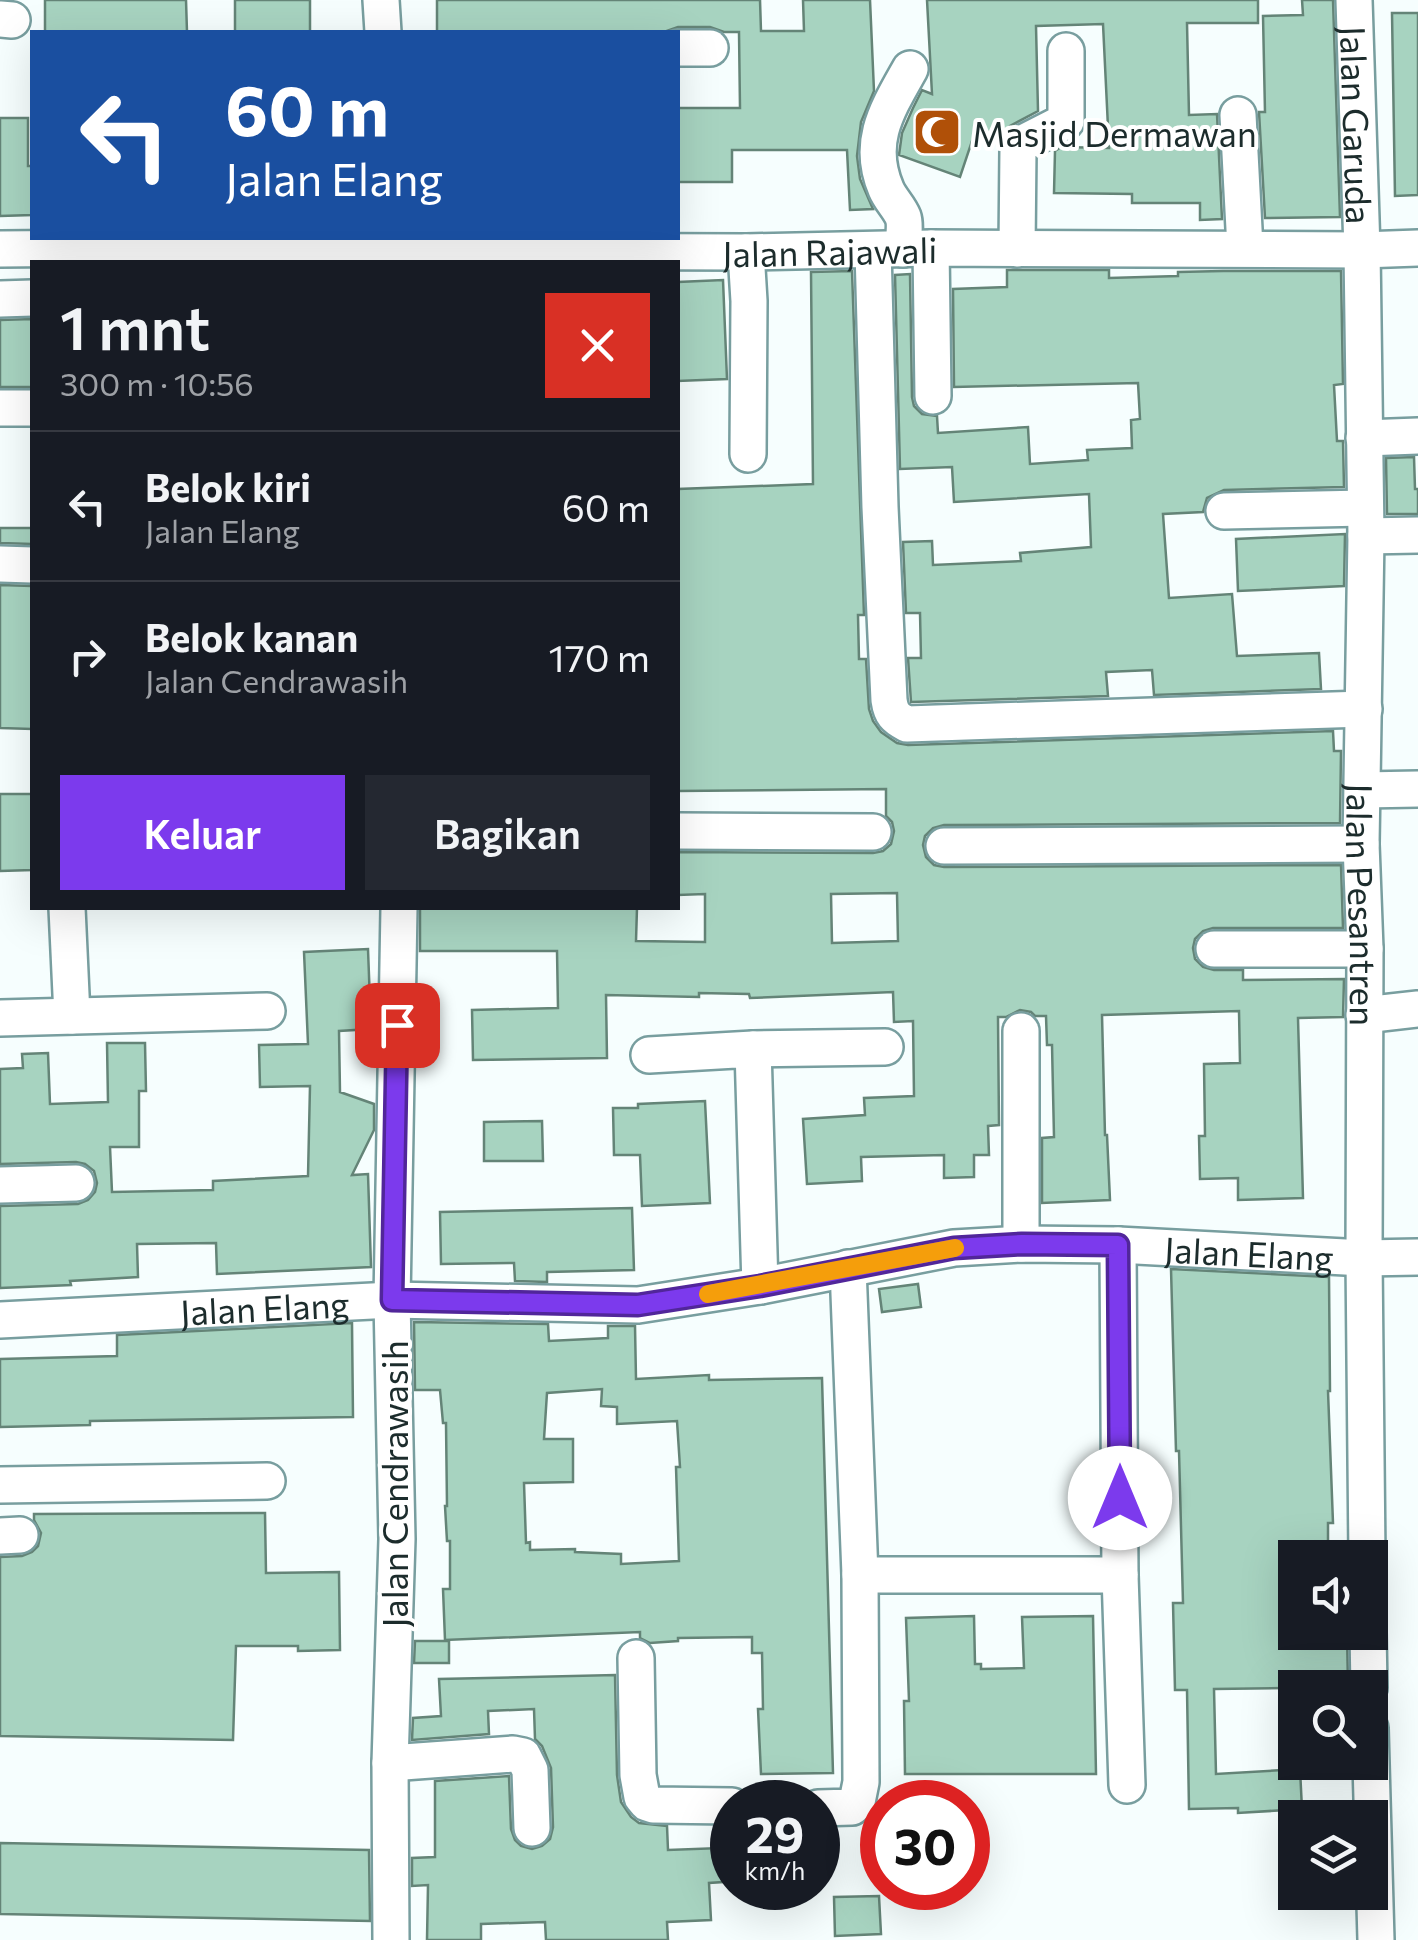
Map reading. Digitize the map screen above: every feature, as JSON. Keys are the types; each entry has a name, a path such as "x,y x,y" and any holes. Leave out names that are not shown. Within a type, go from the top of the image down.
{"street":[{"path":"382,0 382,30"},
{"name":"Jalan Garuda","path":"1354,0 1362,250"},
{"path":"1018,249 1018,149 1066,121 1066,51"},
{"path":"910,69 878,135 879,172 903,218 880,507 891,712 907,724 1364,709"},
{"path":"1238,116 1245,248"},
{"name":"Jalan Rajawali","path":"0,249 304,258 383,250 1418,248"},
{"path":"902,249 933,396"},
{"name":"Jalan Pesantren","path":"1362,250 1365,522 1361,844 1367,1540"},
{"path":"746,252 748,454"},
{"path":"0,298 30,298"},
{"path":"0,408 30,408"},
{"path":"1364,438 1418,436"},
{"path":"1224,511 1365,522 1418,535"},
{"path":"0,564 30,565"},
{"path":"1363,790 1418,789"},
{"path":"680,830 873,832"},
{"path":"944,846 1361,844"},
{"path":"67,910 72,1016"},
{"name":"Jalan Cendrawasih","path":"391,1940 390,1764 397,1539 392,1300 399,910"},
{"path":"1214,949 1364,948"},
{"path":"1364,1015 1418,1009"},
{"path":"0,1018 266,1011"},
{"path":"1021,1031 1022,1244"},
{"path":"649,1055 885,1047"},
{"path":"753,1050 760,1286"},
{"path":"0,1185 76,1183"},
{"name":"Jalan Elang","path":"0,1320 392,1300 638,1305 954,1248 1022,1244 1418,1257"},
{"path":"1118,1245 1120,1575 1127,1785"},
{"path":"840,1808 858,1802 860,1782 860,1574 848,1268"},
{"path":"0,1485 267,1481"},
{"path":"860,1574 1120,1575"},
{"path":"636,1658 642,1797 653,1804 710,1805"},
{"path":"390,1764 523,1756 530,1770 532,1828"},
{"path":"1371,1780 1376,1940"}],"building":[{"path":"45,0 186,0 187,30 45,30"},
{"path":"235,0 310,0 310,30 235,30"},
{"path":"437,0 760,0 761,31 804,31 803,0 870,0 874,91 861,122 857,156 860,179 873,209 850,210 847,150 732,150 732,182 680,182 680,108 740,108 739,32 710,27 437,30"},
{"path":"927,0 1258,0 1258,23 1187,23 1189,115 1217,114 1222,219 1200,220 1200,203 1132,203 1132,194 1054,193 1055,151 1061,147 1109,148 1103,24 1036,26 1038,111 1010,126 999,141 972,141 960,177 899,155 902,133 922,90 932,94"},
{"path":"1302,0 1333,0 1340,217 1265,218 1259,112 1265,112 1263,16 1303,15"},
{"path":"1392,13 1418,13 1418,195 1395,196"},
{"path":"0,118 28,118 30,215 0,216"},
{"path":"1007,270 1109,270 1109,278 1178,276 1178,272 1341,271 1343,384 1334,385 1337,441 1343,441 1344,487 1224,490 1207,498 1203,512 1163,514 1169,598 1232,594 1237,656 1319,653 1321,689 1154,695 1152,670 1106,672 1108,696 911,702 908,658 921,658 920,613 906,613 903,542 932,541 933,565 1021,561 1020,553 1091,547 1089,494 954,502 952,467 900,469 895,275 910,274 914,406 922,414 937,416 938,433 1028,427 1030,464 1088,460 1087,450 1132,448 1131,420 1140,419 1138,383 954,387 953,289 1007,287"},
{"path":"852,271 864,615 858,615 859,659 866,659 869,709 881,732 908,745 1333,731 1334,751 1341,751 1340,823 944,825 933,828 923,845 926,857 934,865 944,867 1341,865 1343,928 1213,928 1195,939 1193,948 1195,959 1203,967 1243,970 1243,980 1344,979 1343,1017 1298,1018 1303,1198 1238,1200 1238,1178 1200,1179 1199,1136 1205,1136 1204,1064 1240,1063 1239,1011 1102,1015 1110,1200 1042,1203 1042,1138 1054,1137 1052,1045 1047,1045 1046,1016 1031,1012 1020,1010 998,1017 999,1125 988,1126 989,1155 974,1155 974,1177 944,1178 944,1155 861,1157 862,1181 807,1184 803,1119 865,1115 864,1098 914,1096 913,1021 894,1022 893,992 750,998 749,994 606,995 607,1058 473,1060 472,1010 558,1008 557,951 420,951 420,910 637,910 636,941 705,942 705,894 680,895 680,852 873,853 891,844 894,831 886,816 886,789 680,791 680,489 813,484 811,272","holes":["897,893 898,941 832,943 831,894"]},
{"path":"723,280 727,379 680,381 680,282"},
{"path":"30,319 30,387 0,387 0,320"},
{"path":"1414,457 1418,514 1387,514 1386,458"},
{"path":"0,528 30,528 30,544 0,543"},
{"path":"1345,534 1344,586 1238,591 1236,539"},
{"path":"0,585 30,586 30,729 0,728"},
{"path":"0,794 30,794 30,870 0,871"},
{"path":"368,949 371,1029 339,1031 340,1092 374,1104 374,1130 352,1175 368,1174 371,1267 217,1274 216,1243 137,1244 138,1277 0,1288 0,1206 78,1204 88,1200 97,1183 94,1171 76,1162 0,1164 0,1069 23,1068 22,1054 48,1053 50,1104 108,1102 107,1043 145,1043 146,1091 139,1091 139,1147 110,1147 112,1192 213,1190 213,1181 308,1176 310,1086 260,1087 259,1045 308,1044 304,952"},
{"path":"705,1101 710,1203 642,1206 640,1155 614,1155 613,1108"},
{"path":"542,1121 543,1161 484,1161 484,1122"},
{"path":"632,1208 634,1270 547,1272 547,1282 515,1281 514,1263 441,1264 440,1212"},
{"path":"1171,1269 1329,1277 1333,1523 1328,1523 1328,1540 1278,1540 1278,1650 1347,1650 1348,1670 1278,1670 1278,1688 1214,1689 1216,1774 1278,1770 1278,1780 1301,1780 1302,1800 1278,1800 1278,1810 1238,1813 1238,1808 1189,1809 1187,1690 1175,1690 1173,1603 1183,1603"},
{"path":"918,1284 921,1307 882,1312 879,1289"},
{"path":"414,1322 548,1324 549,1341 608,1338 608,1326 635,1326 636,1379 709,1375 709,1380 822,1378 833,1773 761,1774 758,1709 763,1709 762,1653 752,1653 752,1637 678,1638 650,1643 640,1638 640,1632 445,1640 443,1589 450,1589 446,1423 440,1390 415,1390","holes":["602,1389 601,1406 617,1407 617,1424 677,1421 679,1561 621,1564 621,1554 530,1550 530,1542 526,1543 524,1483 573,1482 573,1439 544,1439 547,1393"]},
{"path":"352,1323 353,1417 90,1421 90,1425 0,1427 0,1359 117,1356 117,1335"},
{"path":"265,1513 266,1573 339,1572 340,1650 236,1646 233,1740 0,1736 0,1557 22,1556 38,1546 41,1533 34,1514"},
{"path":"974,1616 975,1664 981,1664 981,1669 1024,1668 1022,1617 1093,1616 1096,1774 905,1774 904,1701 909,1701 906,1618"},
{"path":"415,1641 449,1641 449,1663 414,1663"},
{"path":"615,1675 621,1802 639,1823 667,1826 668,1850 710,1848 711,1920 667,1922 668,1940 546,1940 545,1922 481,1924 481,1940 427,1940 428,1885 412,1886 412,1858 435,1857 435,1781 509,1776 515,1840 532,1849 542,1846 550,1839 553,1827 551,1768 535,1739 534,1709 488,1711 489,1734 412,1740 413,1718 441,1716 439,1679"},
{"path":"0,1843 369,1850 370,1921 0,1914"},
{"path":"860,1896 860,1910 880,1910 881,1934 835,1936 834,1910 840,1910 840,1897"}],"slow traffic":[{"path":"708,1294 955,1248"}],"place":[{"name":"Masjid Dermawan","path":"937,132"}],"route":[{"path":"397,1025 392,1300 638,1305 954,1248 1118,1245 1120,1498"}]}
